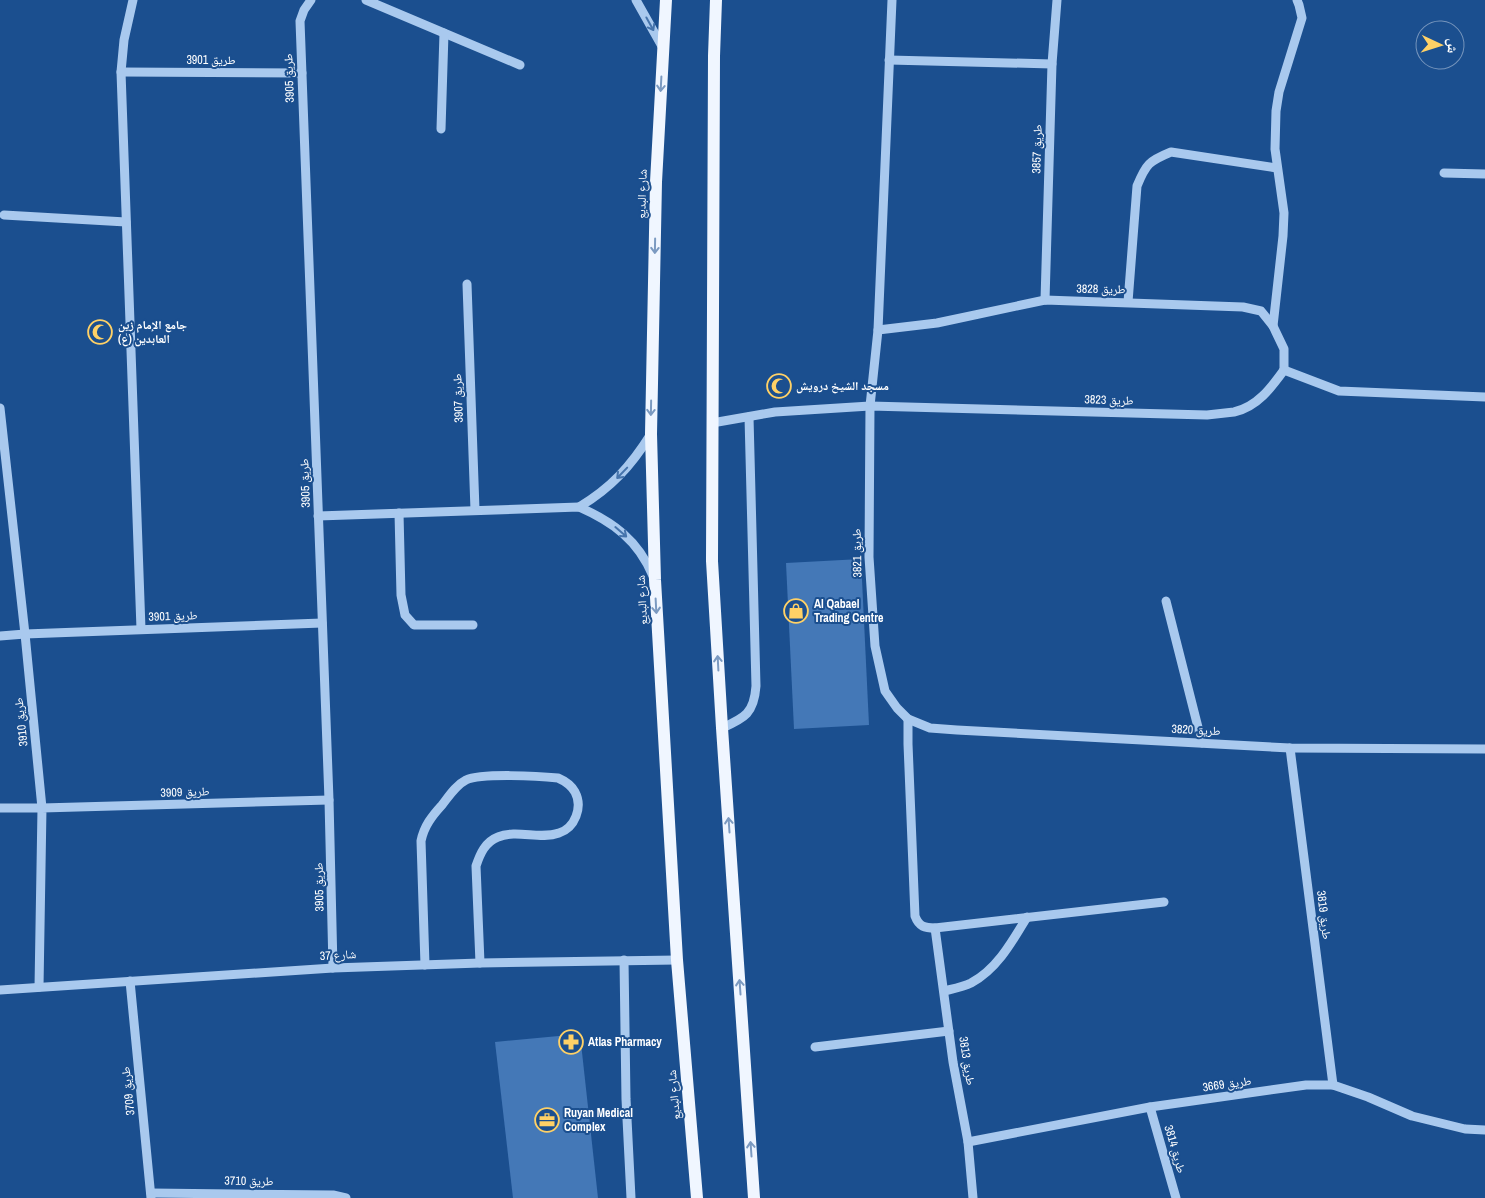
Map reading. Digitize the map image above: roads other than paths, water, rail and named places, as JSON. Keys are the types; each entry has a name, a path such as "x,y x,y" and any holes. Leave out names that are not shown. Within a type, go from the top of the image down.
{"main road":[{"name":"شارع البديع","path":"666,0 656,182 651,434 655,580 677,960 697,1198"},
{"path":"716,0 714,56 712,561 754,1198"}],"street":[{"path":"133,0 124,40 121,72 141,629"},
{"name":"طريق 3905","path":"311,0 304,10 300,22 329,800 333,968"},
{"path":"366,0 520,66"},
{"path":"636,0 663,49"},
{"path":"870,406 878,330 892,0"},
{"name":"طريق 3857","path":"1045,300 1052,64 1057,0"},
{"path":"1273,326 1284,213 1275,149 1276,111 1279,92 1302,18 1297,0"},
{"path":"441,129 444,33"},
{"path":"890,60 1052,64"},
{"name":"طريق 3901","path":"121,72 302,73"},
{"path":"1128,302 1137,186 1144,168 1156,158 1171,152 1277,168"},
{"path":"1444,173 1485,174"},
{"path":"4,215 126,222"},
{"name":"طريق 3907","path":"467,284 475,510"},
{"name":"طريق 3828","path":"878,330 937,323 1045,300 1243,306 1261,311 1273,326 1284,349 1284,370"},
{"path":"1284,370 1339,391 1485,397"},
{"name":"طريق 3823","path":"712,423 797,410 870,406 1207,415 1236,411 1257,402 1284,370"},
{"name":"طريق 3821","path":"870,406 869,557 875,646 885,691 897,708 908,719"},
{"name":"طريق 3910","path":"0,410 42,808"},
{"path":"722,728 744,718 752,709 756,692 749,417"},
{"path":"579,507 596,496 627,468 651,434"},
{"path":"318,516 579,507 612,524 626,535 648,564 655,580"},
{"path":"399,513 401,595 405,615 414,625 473,625"},
{"path":"1166,601 1202,743"},
{"name":"طريق 3901","path":"25,634 322,622"},
{"path":"0,636 25,634"},
{"path":"908,719 915,916 921,926 936,928 1164,902"},
{"name":"طريق 3820","path":"908,719 930,728 1290,748 1485,749"},
{"name":"طريق 3819","path":"1290,748 1333,1085"},
{"path":"425,965 422,841 426,824 460,784 467,779 485,776 558,778 568,783 576,793 578,805 576,817 570,827 560,833 548,835 511,834 498,837 488,844 480,854 476,866 480,963"},
{"name":"طريق 3909","path":"0,808 329,800"},
{"path":"40,987 42,808"},
{"path":"944,991 970,984 994,965 1013,941 1026,917"},
{"name":"طريق 3813","path":"936,928 949,1031 968,1142 973,1198"},
{"path":"624,960 626,1099 631,1198"},
{"name":"شارع 37","path":"0,990 333,968 480,963 677,960"},
{"name":"طريق 3709","path":"130,981 151,1195"},
{"path":"815,1047 949,1031"},
{"name":"طريق 3669","path":"968,1142 1150,1107 1306,1085 1333,1085 1368,1097 1412,1116 1465,1129 1485,1130"},
{"name":"طريق 3814","path":"1150,1107 1176,1198"},
{"name":"طريق 3710","path":"151,1195 333,1195 346,1198"}],"place":[{"name":"جامع الإمام زين العابدين (ع)","path":"100,332"},
{"name":"مسجد الشيخ درويش","path":"779,386"},
{"name":"Al Qabael Trading Centre","path":"796,611"},
{"name":"Atlas Pharmacy","path":"571,1042"},
{"name":"Ruyan Medical Complex","path":"547,1120"}]}
